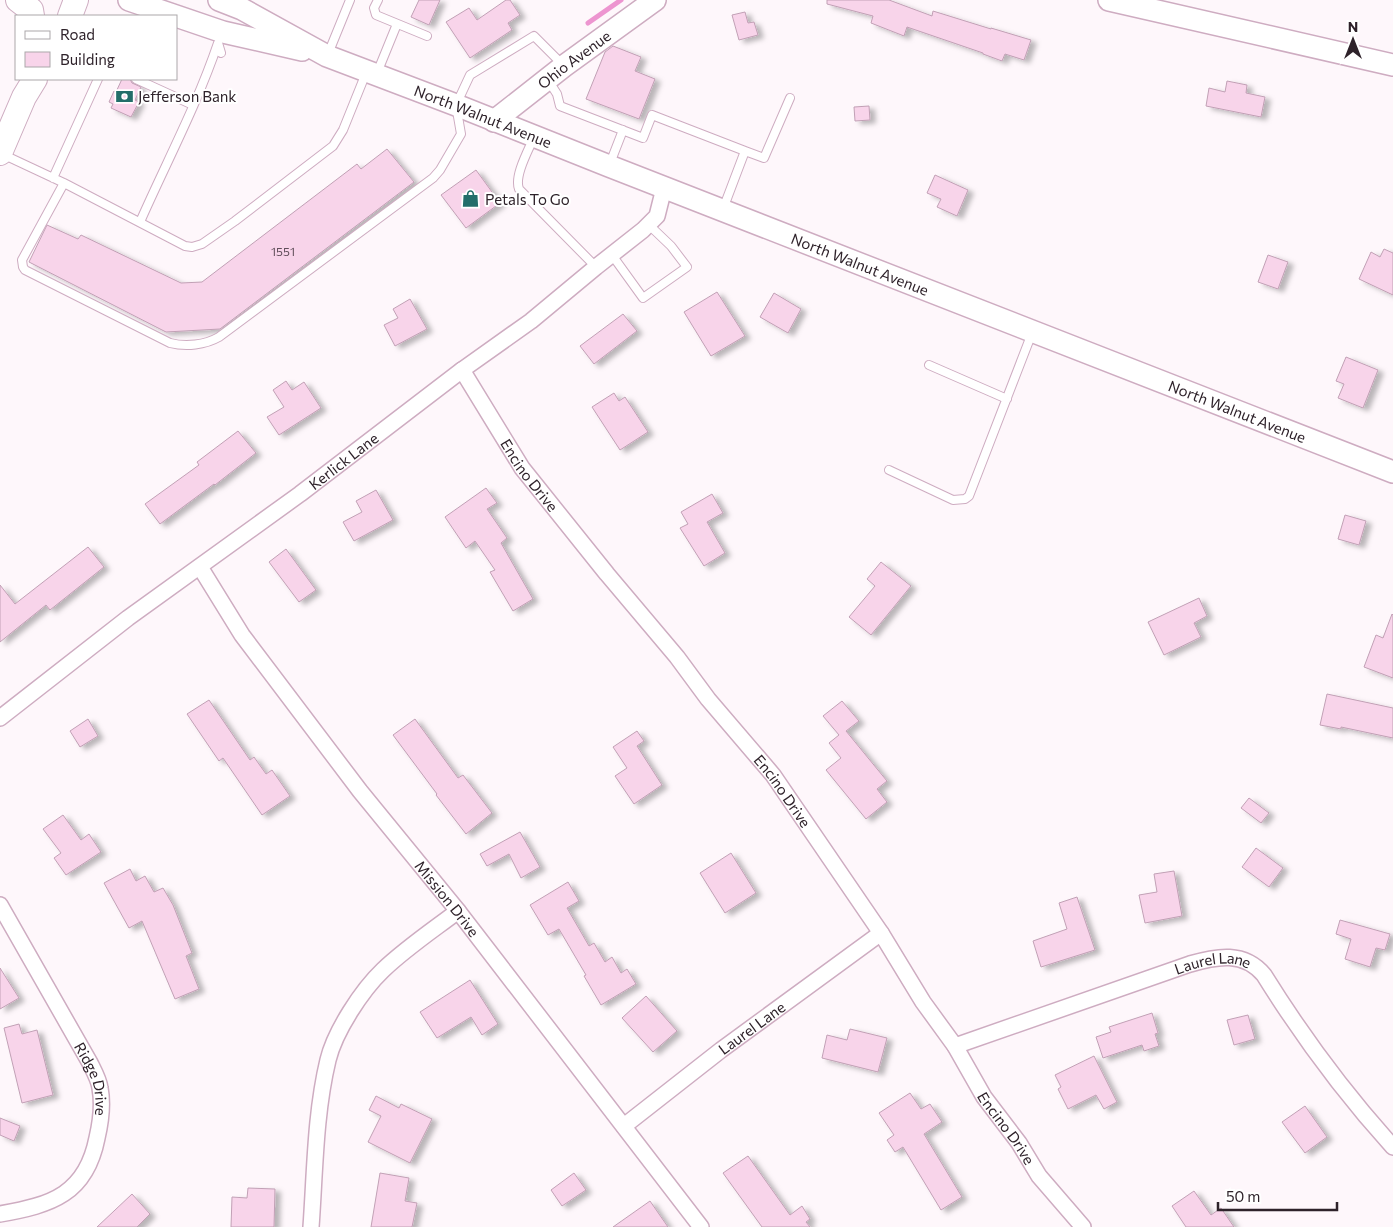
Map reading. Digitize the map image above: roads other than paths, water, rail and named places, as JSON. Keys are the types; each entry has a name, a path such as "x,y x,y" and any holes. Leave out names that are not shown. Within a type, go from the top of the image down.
{"main road":[{"path":"18,0 31,10 32,15"},
{"path":"70,15 76,0"},
{"name":"North Walnut Avenue","path":"129,0 173,15"},
{"name":"North Walnut Avenue","path":"219,0 242,10 327,56"},
{"name":"Ohio Avenue","path":"494,121 547,78 655,0"},
{"path":"1109,0 1393,65"},
{"name":"North Walnut Avenue","path":"178,17 223,32 327,56 1393,471"},
{"path":"0,153 29,85"}],"street":[{"name":"Kerlick Lane","path":"0,718 128,618 300,494 462,370 531,322 649,225 657,216 664,188"},
{"name":"Encino Drive","path":"462,370 522,468 677,657 708,699 773,775 881,933 923,1002 955,1046 984,1097 1019,1143 1039,1176 1083,1227"},
{"name":"Mission Drive","path":"200,567 242,635 360,791 458,911 701,1227"},
{"name":"Ridge Drive","path":"0,905 90,1063 100,1087 102,1112 94,1154 88,1169 77,1183 64,1194 45,1204 0,1214"},
{"path":"311,1227 320,1106 328,1058 341,1028 362,994 382,971 458,911"},
{"name":"Laurel Lane","path":"624,1126 721,1050 881,933"},
{"name":"Laurel Lane","path":"955,1046 1190,964 1222,956 1234,958 1247,961 1258,967 1304,1037 1355,1104 1393,1147"}],"lane":[{"path":"327,56 350,0"},
{"path":"378,0 374,8 376,15 426,36"},
{"path":"0,153 64,183 185,246 192,247 202,244 242,216 333,146 397,24"},
{"path":"64,183 22,260 24,270 170,343 180,345 204,344 219,337 437,175 461,134 456,105 470,75 534,36 564,66"},
{"path":"140,222 211,64 218,43 221,53"},
{"path":"547,78 557,94 560,106 643,138 652,114 764,158 790,98"},
{"path":"53,178 98,80"},
{"path":"138,80 193,105"},
{"path":"608,166 623,130"},
{"path":"534,137 518,178 519,189 596,267"},
{"path":"723,211 745,151"},
{"path":"612,255 644,298 687,267 671,246 649,225"},
{"path":"890,470 954,500 965,499 969,496 1032,332"},
{"path":"928,365 1007,398"}],"waterway":[{"path":"588,23 621,0"}],"place":[{"name":"Jefferson Bank","path":"124,96"},
{"name":"Petals To Go","path":"471,199"}]}
